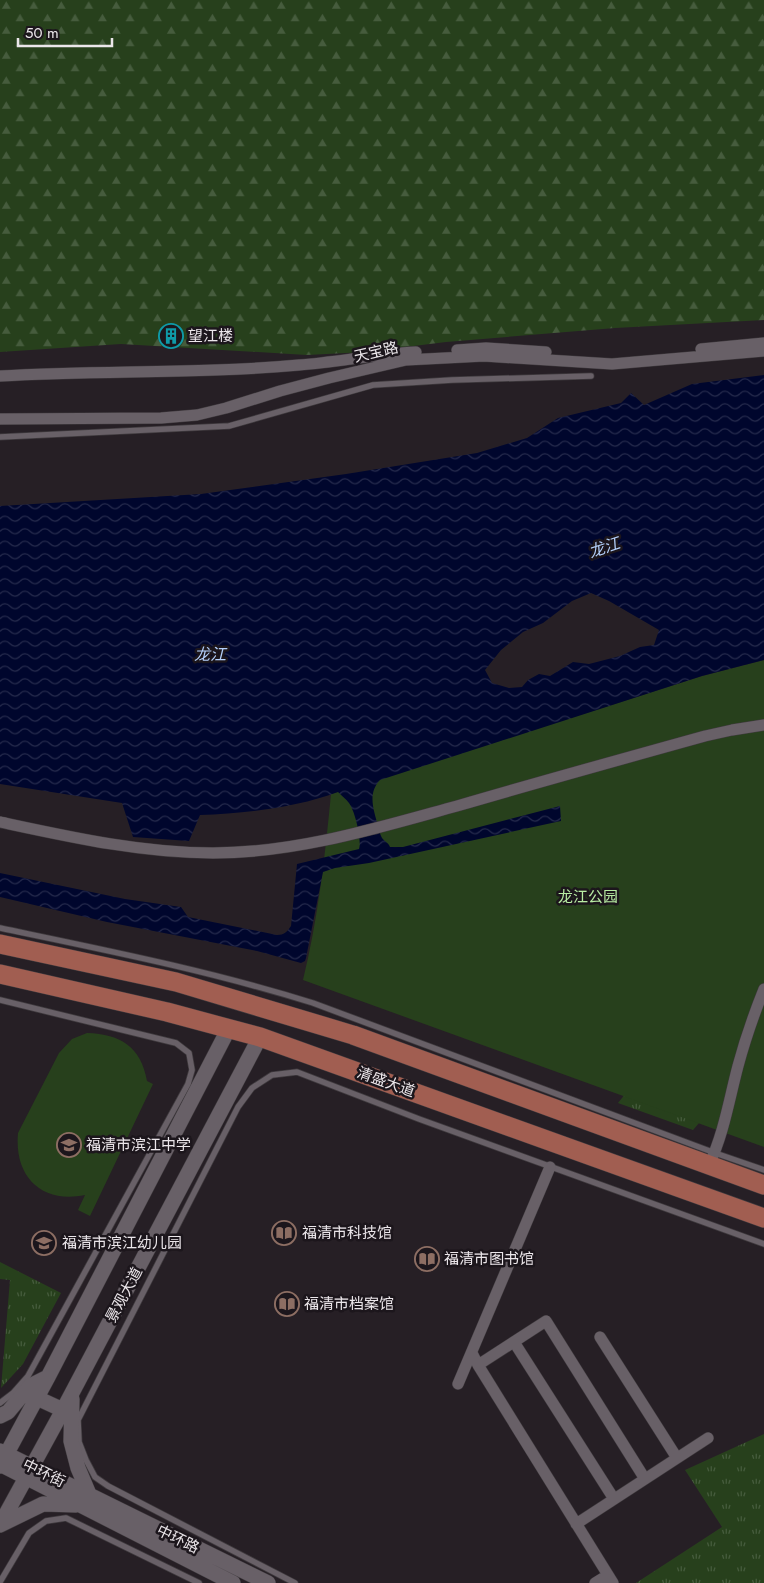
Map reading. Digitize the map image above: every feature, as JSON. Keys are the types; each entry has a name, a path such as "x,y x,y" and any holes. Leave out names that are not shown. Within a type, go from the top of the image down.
{"main road":[{"path":"0,944 176,982 353,1035 712,1159 764,1185"},
{"name":"清盛大道","path":"0,974 167,1012 260,1036 764,1218"}],"street":[{"name":"天宝路","path":"0,376 184,371 299,365 396,353 486,348 613,357 764,343"},
{"name":"天宝路","path":"0,419 161,418 197,415 328,378 406,360 484,356 612,364 764,351"},
{"path":"0,822 83,840 179,852 213,853 282,849 380,827 704,736 764,725"},
{"path":"712,1159 728,1112 749,1029 764,989"},
{"name":"景观大道","path":"1,1460 37,1398 229,1028"},
{"name":"景观大道","path":"0,1525 73,1392 260,1036"},
{"path":"458,1384 550,1167"},
{"path":"478,1365 546,1321 645,1479"},
{"path":"600,1338 677,1458"},
{"path":"514,1342 614,1500"},
{"path":"472,1353 611,1579 595,1583"},
{"path":"0,1416 8,1412 30,1386 48,1377"},
{"path":"0,1525 43,1504 86,1500 71,1441 73,1392"},
{"path":"37,1398 63,1410"},
{"path":"576,1524 708,1438"},
{"name":"中环街","path":"1,1460 86,1500"},
{"name":"中环路","path":"86,1500 233,1583"},
{"name":"中环路","path":"86,1500 268,1583"}],"lane":[{"path":"0,437 230,426 374,385 452,380 592,376"},
{"path":"0,928 158,962 280,993 361,1020 712,1159 764,1170"},
{"path":"0,1000 176,1043 189,1053 192,1070 188,1084 28,1376 13,1393 0,1403"},
{"path":"296,1583 108,1486 95,1476 79,1442 78,1420 238,1107 252,1088 272,1075 297,1072 550,1167 764,1244"},
{"path":"0,1582 29,1533 46,1522 66,1518 199,1583"}],"green space":[{"path":"0,0 764,0 764,320 615,328 446,342 365,352 307,355 121,344 0,352"},
{"name":"龙江公园","path":"764,660 764,1147 303,980 317,911 331,794 702,676"},
{"name":"福清市滨江中学","path":"87,1033 110,1036 128,1045 140,1059 147,1081 153,1084 90,1216 78,1210 85,1195 70,1197 56,1195 44,1191 34,1184 26,1174 18,1149 18,1133 59,1053 72,1039"},
{"path":"626,1093 699,1123 693,1130 618,1103"},
{"path":"0,1262 61,1293 23,1364 1,1388 10,1280 0,1279"},
{"path":"764,1434 764,1583 636,1583 722,1527 685,1470"}],"water":[{"name":"龙江","path":"764,375 764,660 702,676 380,780 376,785 373,796 373,808 382,838 390,847 403,847 560,806 561,821 323,872 306,958 301,963 257,951 107,922 0,897 0,873 125,899 181,907 188,917 279,935 285,933 291,926 297,864 359,849 360,845 354,812 349,803 338,792 322,798 270,809 200,815 189,841 133,837 122,803 0,784 0,506 201,494 346,474 477,453 527,438 558,418 621,403 631,393 644,405 692,384","holes":["591,593 609,601 659,630 654,645 640,647 620,656 589,664 573,662 550,676 539,674 528,680 522,687 509,688 492,683 485,670 501,650 523,632 543,623 572,601"]}],"place":[{"name":"望江楼","path":"171,336"},
{"name":"福清市滨江中学","path":"69,1145"},
{"name":"福清市科技馆","path":"284,1233"},
{"name":"福清市滨江幼儿园","path":"44,1243"},
{"name":"福清市图书馆","path":"427,1259"},
{"name":"福清市档案馆","path":"287,1304"}]}
